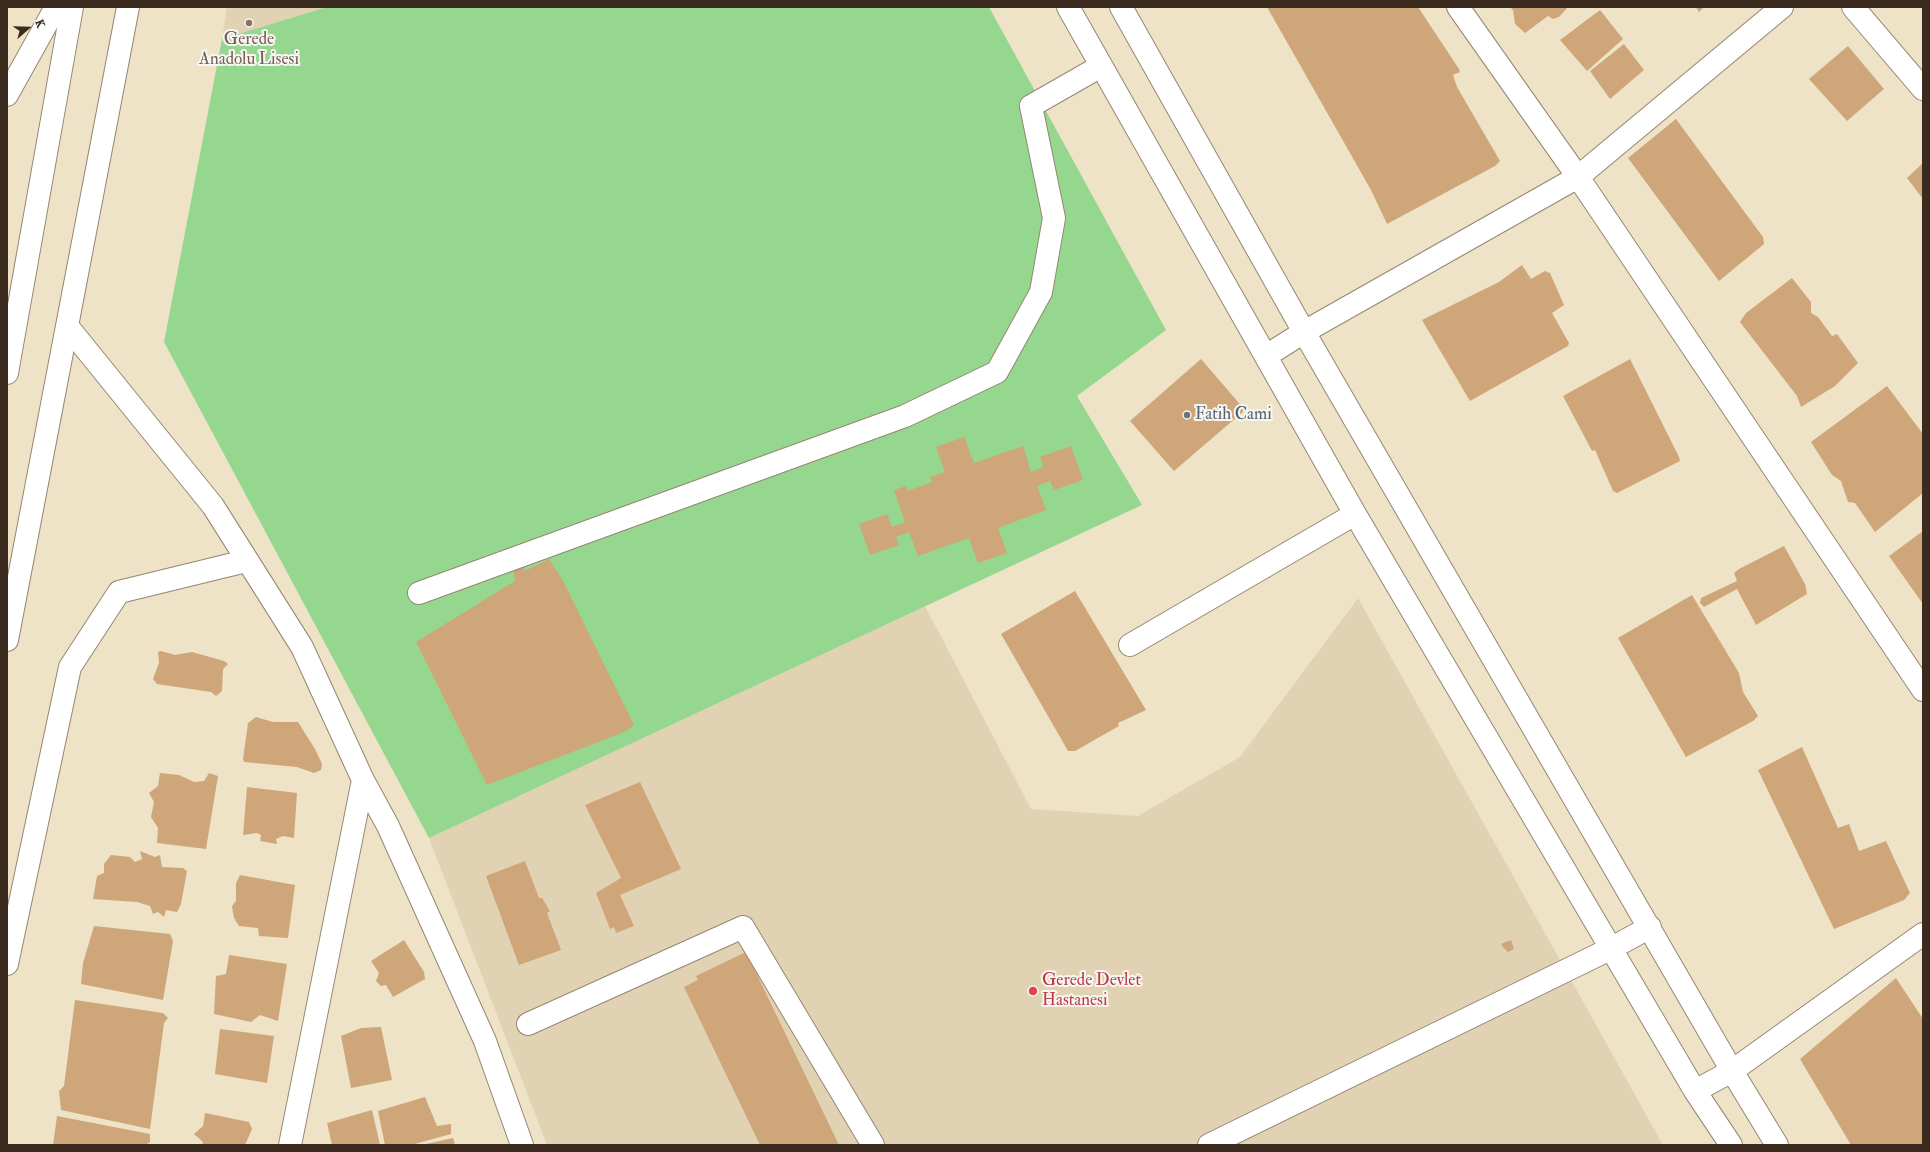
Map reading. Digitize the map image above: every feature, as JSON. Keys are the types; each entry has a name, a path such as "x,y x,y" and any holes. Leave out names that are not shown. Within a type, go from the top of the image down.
{"main road":[{"path":"7,95 56,7"},
{"path":"7,373 72,7"},
{"path":"7,640 128,7"},
{"path":"1068,7 1355,514 1696,1091 1731,1145"},
{"path":"1121,7 1304,332 1650,927 1732,1071 1778,1145"},
{"path":"1458,7 1578,177 1923,690"},
{"path":"1266,356 1304,332 1578,177 1782,7"},
{"path":"1853,7 1923,89"},
{"path":"419,593 905,416 998,372 1041,292 1054,218 1031,106 1101,66"},
{"path":"68,327 213,506 246,561 302,647 363,780 388,826 485,1041 522,1145"},
{"path":"1130,645 1355,514"},
{"path":"7,964 70,667 119,592 246,561"},
{"path":"290,1145 363,780"},
{"path":"528,1024 743,927 873,1145"},
{"path":"1209,1145 1612,948 1650,927"},
{"path":"1696,1091 1732,1071 1923,934"}],"shaded area":[{"name":"Gerede Anadolu Lisesi","path":"227,7 327,7 222,39"},
{"name":"Gerede Devlet Hastanesi","path":"1358,598 1663,1145 547,1145 429,838 925,606 1031,809 1138,816 1240,757"}],"green space":[{"path":"327,7 989,7 1166,330 1077,396 1142,505 429,838 164,342 222,39"}],"building":[{"path":"1267,7 1418,7 1459,69 1460,72 1453,75 1457,87 1500,161 1495,166 1387,224 1371,190"},
{"path":"1510,7 1568,7 1559,17 1553,19 1548,16 1525,33 1515,24 1513,10"},
{"path":"1696,7 1704,7 1699,12"},
{"path":"1600,10 1623,39 1587,71 1560,40"},
{"path":"1624,44 1644,70 1610,99 1590,71"},
{"path":"1848,46 1884,89 1847,121 1809,79"},
{"path":"1676,119 1763,237 1764,244 1719,281 1628,158"},
{"path":"1923,163 1923,199 1907,178"},
{"path":"1522,265 1531,279 1545,271 1550,273 1564,305 1552,313 1569,343 1568,346 1470,401 1422,320 1499,282"},
{"path":"1792,278 1811,302 1811,313 1818,317 1832,336 1837,334 1858,363 1835,386 1801,407 1797,396 1740,322 1746,313"},
{"name":"Fatih Cami","path":"1201,359 1245,410 1174,471 1130,421"},
{"path":"1630,359 1680,461 1617,493 1613,491 1595,450 1592,451 1563,396"},
{"path":"1887,386 1923,434 1923,493 1875,532 1855,503 1848,502 1841,481 1832,475 1811,442"},
{"path":"964,437 974,463 1023,446 1031,472 1043,467 1040,457 1071,446 1083,480 1054,490 1050,481 1037,486 1046,510 998,528 1007,553 978,563 969,538 918,556 909,532 896,537 899,545 870,555 859,524 887,514 892,527 905,522 894,490 906,486 908,491 932,482 930,477 945,472 936,447"},
{"path":"1923,531 1923,604 1889,556"},
{"path":"1784,546 1805,584 1807,594 1756,625 1737,589 1704,607 1700,603 1701,598 1737,581 1734,573 1739,569"},
{"path":"549,559 562,579 634,725 624,732 487,785 416,642 515,581 513,567 522,563 525,571"},
{"path":"1075,591 1146,710 1118,723 1119,726 1075,751 1068,751 1001,634"},
{"path":"1692,595 1739,673 1743,692 1758,716 1753,721 1686,757 1618,638"},
{"path":"161,651 175,655 192,652 224,661 228,664 223,669 222,691 216,696 211,692 157,684 153,679 159,663 158,652"},
{"path":"256,717 273,722 298,722 315,749 322,764 321,770 314,773 297,767 244,762 243,759 248,723"},
{"path":"1802,747 1838,828 1849,824 1859,851 1886,841 1910,893 1904,900 1834,929 1758,770"},
{"path":"160,773 179,775 194,782 204,781 209,773 218,776 206,849 157,843 158,828 151,817 154,802 149,793 158,786"},
{"path":"640,782 681,869 620,895 634,926 616,933 614,927 610,929 596,893 621,878 585,805"},
{"path":"247,787 297,793 294,838 283,836 276,839 277,844 260,841 261,835 257,833 243,835"},
{"path":"140,851 155,857 160,855 162,867 183,868 187,871 181,904 177,912 166,910 164,917 158,912 153,914 150,906 137,902 93,899 97,876 104,873 104,864 111,855 130,857 135,862 142,859"},
{"path":"525,861 539,898 542,898 550,911 547,913 561,950 519,965 486,876"},
{"path":"240,875 295,885 288,938 259,936 258,928 239,926 234,918 232,906 236,901 236,883"},
{"path":"94,926 170,934 173,941 163,1000 81,984 83,963"},
{"path":"404,940 424,972 425,979 393,997 386,985 381,986 376,981 379,973 371,961"},
{"path":"1511,940 1514,949 1508,952 1501,944"},
{"path":"746,952 839,1145 760,1145 684,987 698,980 696,976"},
{"path":"229,955 287,964 278,1021 260,1015 251,1022 214,1014 216,976 226,974"},
{"path":"1896,978 1923,1019 1923,1145 1851,1145 1800,1059"},
{"path":"75,1000 163,1013 168,1018 164,1023 150,1129 61,1110 59,1091 64,1086"},
{"path":"381,1027 392,1080 351,1088 341,1036 361,1028"},
{"path":"220,1029 274,1036 267,1083 215,1074"},
{"path":"425,1097 437,1126 451,1124 451,1134 411,1145 385,1145 378,1111"},
{"path":"372,1110 380,1145 332,1145 327,1123"},
{"path":"205,1113 249,1122 252,1129 245,1145 202,1145 203,1142 194,1134 203,1126"},
{"path":"57,1116 150,1134 150,1142 146,1145 53,1145"},
{"path":"453,1138 455,1145 426,1145 426,1144"}],"place":[{"name":"Gerede Anadolu Lisesi","path":"249,23"},
{"name":"Fatih Cami","path":"1187,415"},
{"name":"Gerede Devlet Hastanesi","path":"1033,991"}]}
